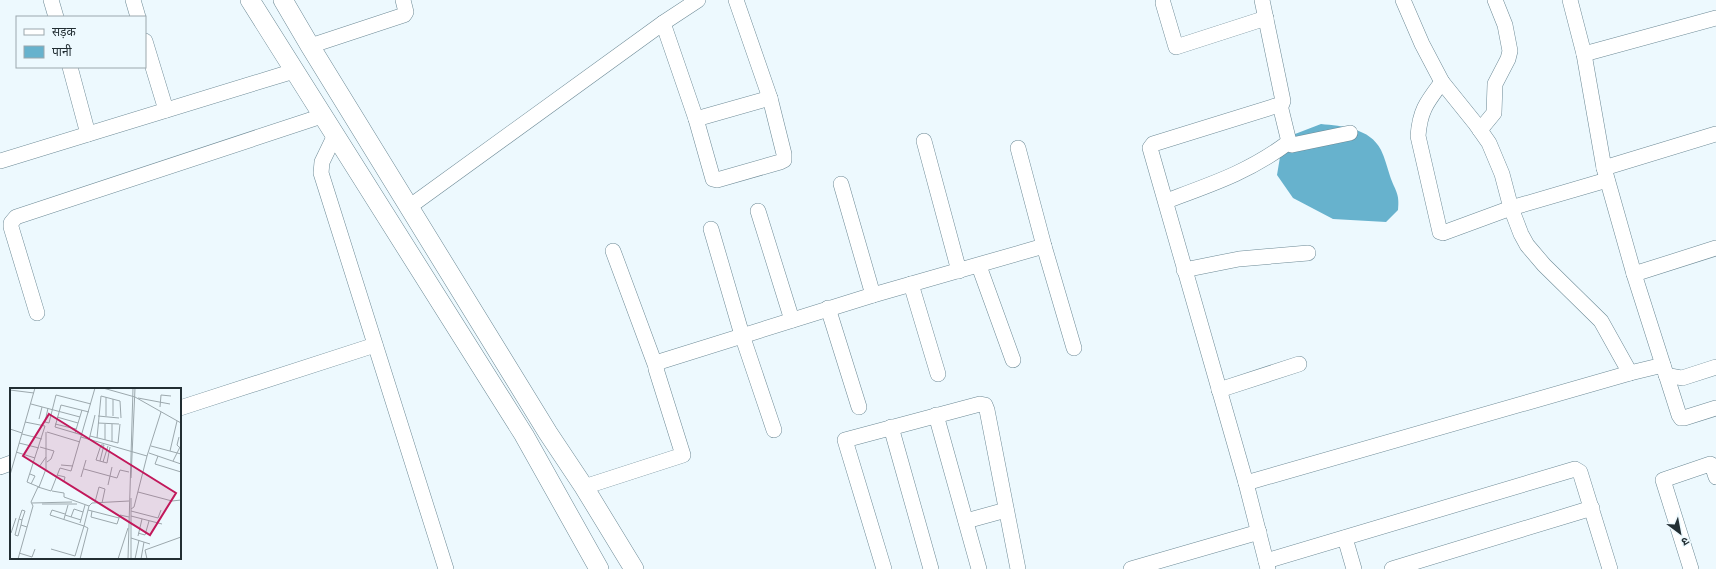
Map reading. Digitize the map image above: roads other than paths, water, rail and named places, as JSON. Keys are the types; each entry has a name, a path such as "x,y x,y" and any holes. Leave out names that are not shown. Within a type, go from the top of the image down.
{"main road":[{"path":"250,0 524,436 599,569"},
{"path":"283,0 548,433 584,487 634,569"}],"street":[{"path":"51,0 56,16"},
{"path":"133,0 138,16"},
{"path":"310,46 404,16 406,13 402,0"},
{"path":"409,207 662,23 698,0"},
{"path":"662,23 696,119 714,180 780,162 784,160 784,154 770,98 736,0"},
{"path":"1262,0 1283,102 1280,105 1289,142 1293,145 1350,133"},
{"path":"1402,0 1422,44 1442,82 1489,143 1502,174 1511,208 1527,245 1563,285 1601,321 1630,373"},
{"path":"1480,130 1494,112 1495,84 1508,59 1510,51 1505,25 1495,0"},
{"path":"1570,0 1584,54 1606,174 1634,274 1664,370 1681,418 1716,408"},
{"path":"1163,3 1176,47 1266,18"},
{"path":"1584,54 1716,18"},
{"path":"146,44 166,110"},
{"path":"70,68 88,134"},
{"path":"0,161 294,71"},
{"path":"1442,82 1425,103 1418,136 1439,231 1444,233 1716,134"},
{"path":"696,119 770,98"},
{"path":"1280,105 1152,145 1150,150 1166,201 1184,270 1246,483 1267,565 1345,538 1575,469 1580,472 1610,569"},
{"path":"37,313 11,227 11,223 16,217 322,116"},
{"path":"335,134 322,162 321,173 446,569"},
{"path":"924,141 959,271"},
{"path":"1166,201 1243,171 1268,158 1289,142"},
{"path":"1018,148 1044,246 1074,348"},
{"path":"840,184 872,295"},
{"path":"758,211 792,320"},
{"path":"711,229 742,335 774,430"},
{"path":"656,367 662,361 828,308 979,266 1044,246"},
{"path":"1634,274 1716,248"},
{"path":"584,487 683,455 656,367 613,251"},
{"path":"1184,270 1239,259 1308,253"},
{"path":"979,266 1013,360"},
{"path":"911,284 938,374"},
{"path":"828,308 859,407"},
{"path":"181,408 375,345"},
{"path":"1219,390 1299,364"},
{"path":"1246,483 1630,373 1664,370 1682,378 1716,367"},
{"path":"884,569 845,440 980,404 984,405 987,410 1018,569"},
{"path":"936,416 979,569"},
{"path":"891,427 931,569"},
{"path":"0,467 10,463"},
{"path":"1691,569 1663,480 1710,464 1712,465 1716,477"},
{"path":"1392,569 1592,508"},
{"path":"966,522 1006,510"},
{"path":"1131,569 1176,562 1259,532"},
{"path":"1345,538 1354,569"}],"water":[{"path":"1321,124 1346,127 1363,133 1370,137 1381,150 1397,192 1398,200 1398,210 1386,222 1333,219 1293,198 1277,175 1280,157 1295,134"}]}
